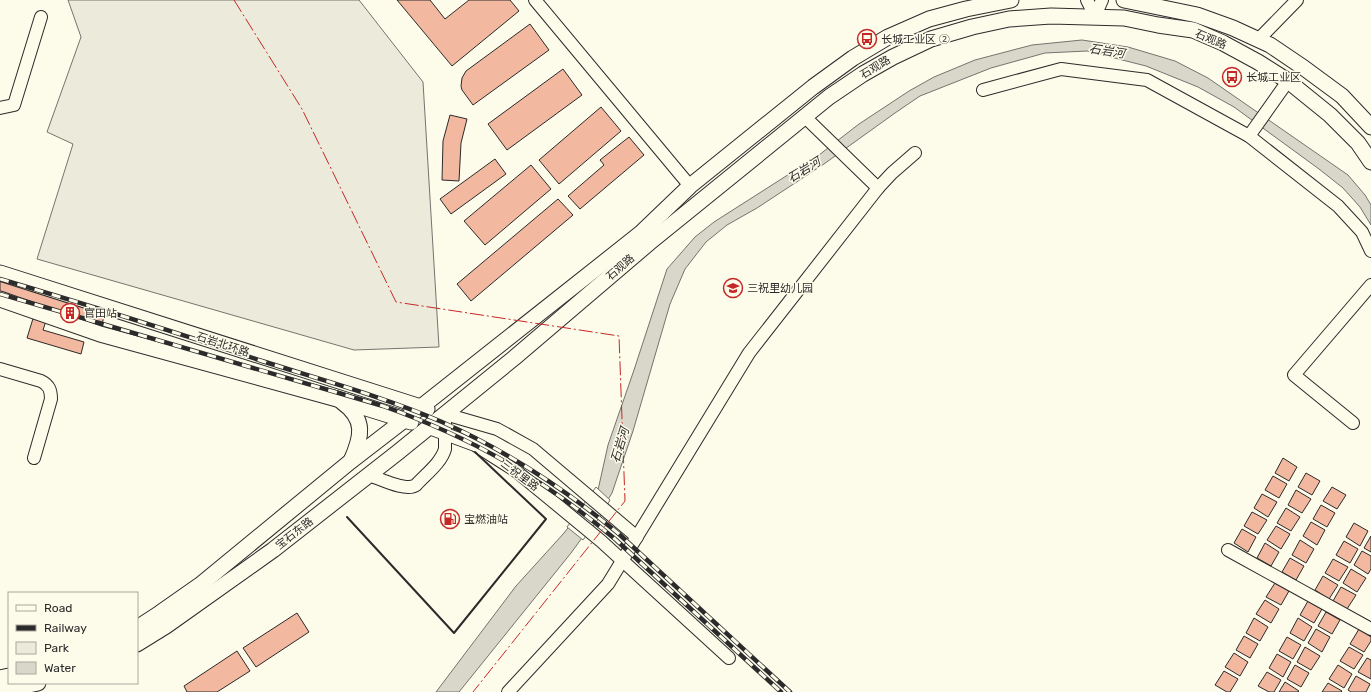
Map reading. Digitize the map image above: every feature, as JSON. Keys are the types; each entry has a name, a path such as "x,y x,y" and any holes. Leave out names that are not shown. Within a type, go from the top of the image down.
{"main road":[{"name":"石观路","path":"421,407 641,233 690,186 814,86 853,58 888,37 936,17 966,8 1012,0"},
{"name":"石观路","path":"1124,0 1198,15 1233,28 1270,45 1342,96 1371,127"},
{"name":"石观路","path":"445,414 514,358 649,243 830,97 863,74 892,57 931,39 972,27 1009,20 1051,16 1094,16 1124,18 1193,30 1223,43 1258,62 1288,81 1330,115 1358,143 1371,162"},
{"name":"石岩北环路","path":"0,272 445,414"},
{"name":"石岩北环路","path":"0,299 100,334 337,399 429,428"},
{"path":"337,399 352,410 357,416 359,424 358,445 351,461"},
{"name":"宝石东路","path":"138,627 200,584 351,461 421,407"},
{"name":"宝石东路","path":"138,643 166,626 273,550 445,414"},
{"path":"0,691 33,684"}],"street":[{"path":"535,0 690,186"},
{"path":"1086,0 1094,16"},
{"path":"1094,16 1102,0"},
{"path":"1258,40 1297,0"},
{"path":"0,108 14,105 42,17"},
{"path":"983,90 1061,69 1147,80 1251,134 1338,206 1362,232 1371,251"},
{"path":"1251,134 1288,81"},
{"path":"805,117 878,188"},
{"path":"508,692 608,584 750,353 878,188 892,173 915,153"},
{"path":"1353,423 1294,375 1371,285"},
{"path":"0,369 41,381 50,389 51,398 34,458"},
{"path":"369,475 406,488 413,487 435,465 443,454 445,449 445,414 496,429 533,449 637,536"},
{"name":"三祝里路","path":"429,428 475,445 516,470 598,539 730,658"},
{"path":"1228,550 1371,629"}],"green space":[{"path":"68,0 359,0 423,82 439,347 354,350 37,259 73,144 47,132 81,37"}],"water":[{"name":"石岩河","path":"1082,40 1128,47 1175,61 1208,78 1348,175 1365,195 1371,205 1371,225 1360,207 1343,188 1234,107 1198,87 1146,66 1087,51 1045,53 991,68 920,96 824,164 757,208 727,225 706,242 685,269 670,304 633,431 612,493 600,513 571,553 459,692 436,692 516,586 564,533 598,490 608,445 667,269 695,237 714,222 819,155 859,124 909,91 934,77 975,60 1032,45"}],"pier":[{"path":"596,487 610,500 602,514 583,540 567,527"}],"building":[{"path":"397,0 430,0 445,19 469,0 510,0 519,11 452,66"},
{"path":"530,24 549,50 473,105 462,90 461,86 462,78 466,71"},
{"path":"563,69 582,95 507,150 488,124"},
{"path":"601,107 621,131 559,184 539,160"},
{"path":"450,115 467,119 461,143 459,181 442,180 443,141"},
{"path":"629,137 644,155 580,209 568,196 604,165 600,160"},
{"path":"495,159 506,174 451,214 440,199"},
{"path":"531,165 551,189 485,245 464,221"},
{"path":"558,199 573,215 471,301 457,284"},
{"name":"官田站","path":"0,271 108,303 100,331 48,315 43,330 84,342 81,354 27,338 35,312 0,301"},
{"path":"1283,458 1297,467 1289,481 1275,473"},
{"path":"1306,473 1320,481 1312,495 1298,487"},
{"path":"1273,476 1287,484 1279,498 1265,490"},
{"path":"1332,487 1346,495 1337,509 1323,501"},
{"path":"1296,490 1311,499 1302,513 1288,505"},
{"path":"1262,494 1277,502 1268,517 1254,508"},
{"path":"1321,505 1335,513 1327,527 1313,519"},
{"path":"1286,508 1300,517 1291,531 1277,523"},
{"path":"1252,512 1267,520 1258,534 1244,526"},
{"path":"1311,522 1325,530 1317,545 1303,536"},
{"path":"1354,523 1368,531 1360,546 1346,537"},
{"path":"1276,526 1290,534 1281,549 1267,540"},
{"path":"1242,529 1256,537 1248,552 1234,543"},
{"path":"1371,536 1371,552 1364,548"},
{"path":"1300,540 1314,549 1306,563 1292,555"},
{"path":"1344,541 1358,549 1350,563 1336,555"},
{"path":"1265,543 1279,552 1271,566 1257,558"},
{"path":"1362,551 1371,556 1371,569 1368,574 1354,565"},
{"path":"1290,558 1304,566 1296,580 1282,572"},
{"path":"1333,559 1348,567 1339,581 1325,573"},
{"path":"1351,569 1366,578 1357,592 1343,583"},
{"path":"1323,576 1338,585 1329,599 1315,590"},
{"path":"1275,583 1289,591 1281,605 1266,597"},
{"path":"1341,587 1356,595 1347,609 1333,601"},
{"path":"1265,600 1279,609 1271,623 1256,614"},
{"path":"1308,601 1322,609 1314,623 1300,615"},
{"path":"1326,612 1340,620 1332,634 1318,626"},
{"path":"297,613 309,632 256,667 243,648"},
{"path":"1254,618 1268,627 1260,641 1246,633"},
{"path":"1298,618 1312,627 1304,641 1290,633"},
{"path":"1316,629 1330,637 1322,652 1308,643"},
{"path":"1359,629 1371,637 1371,641 1364,652 1350,644"},
{"path":"1244,636 1258,644 1250,658 1236,650"},
{"path":"1287,637 1301,645 1293,659 1279,651"},
{"path":"1305,647 1320,656 1311,670 1297,662"},
{"path":"1349,647 1363,655 1354,669 1340,661"},
{"path":"237,651 250,671 217,692 187,692 184,686"},
{"path":"1234,653 1248,662 1240,676 1225,667"},
{"path":"1277,654 1291,662 1283,677 1269,668"},
{"path":"1367,658 1371,660 1371,679 1358,672"},
{"path":"1295,665 1309,673 1301,687 1287,679"},
{"path":"1338,665 1352,674 1344,688 1329,679"},
{"path":"1224,671 1238,679 1230,692 1227,692 1215,685"},
{"path":"1267,672 1281,680 1274,692 1269,692 1258,686"},
{"path":"1356,676 1370,684 1366,692 1351,692 1348,690"},
{"path":"1285,682 1299,691 1279,692"},
{"path":"1328,683 1342,691 1322,692"}],"railway":[{"path":"0,279 375,397 442,422 489,445 535,472 599,517 790,692"},
{"path":"0,294 383,406 416,418 477,446 533,479 588,517 615,539 781,692"}],"wall":[{"path":"347,517 454,633 546,519 475,452"}],"power":[{"path":"234,0 302,109 396,302 619,336 625,501 473,692"}],"place":[{"name":"长城工业区 ②","path":"867,39"},
{"name":"长城工业区","path":"1232,77"},
{"name":"三祝里幼儿园","path":"733,288"},
{"name":"官田站","path":"70,313"},
{"name":"宝燃油站","path":"450,519"}]}
